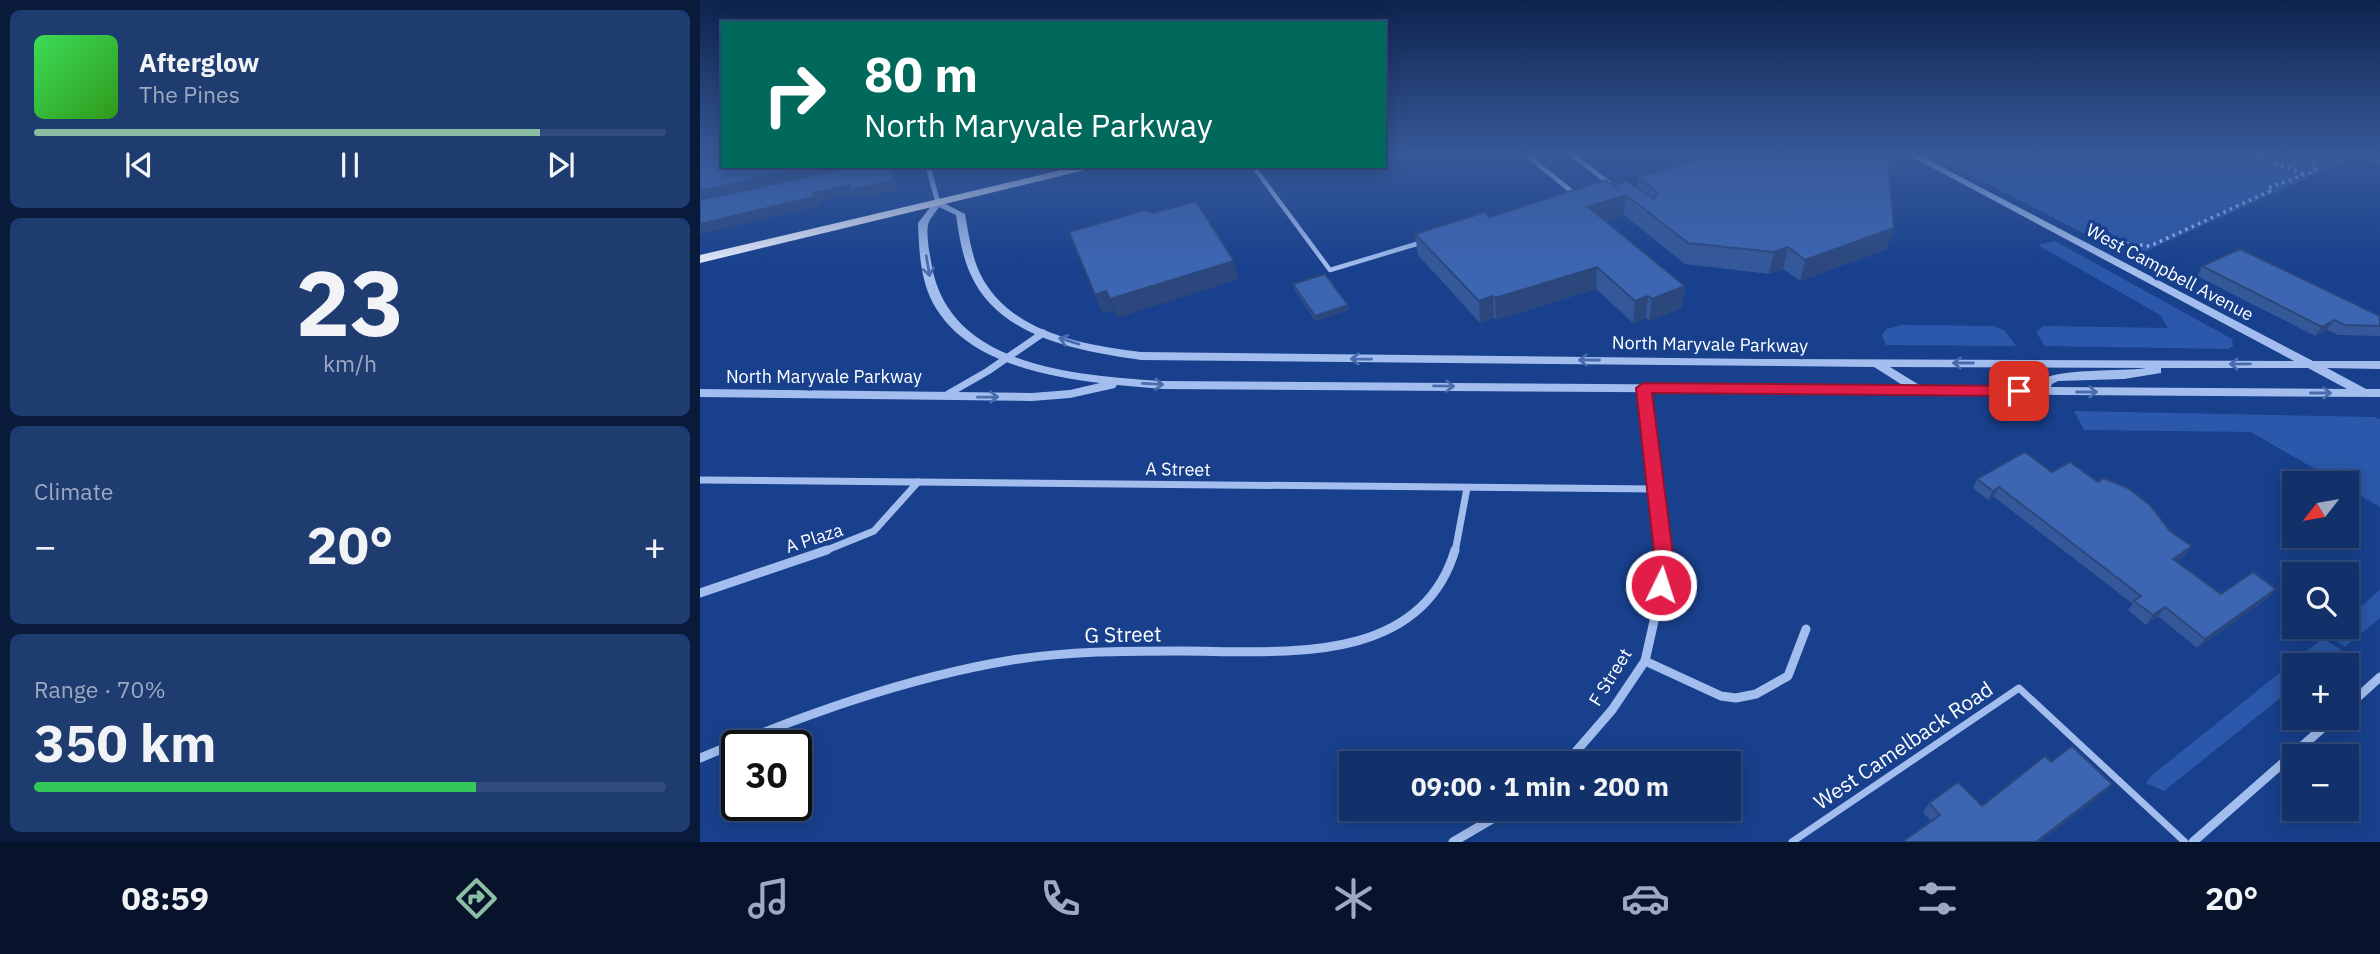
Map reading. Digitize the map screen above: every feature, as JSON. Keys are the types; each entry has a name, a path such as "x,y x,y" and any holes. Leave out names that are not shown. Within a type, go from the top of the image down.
{"main road":[{"path":"700,259 988,191"}],"street":[{"path":"935,191 938,203"},
{"name":"West Campbell Avenue","path":"1982,191 2380,402"},
{"name":"North Maryvale Parkway","path":"2380,365 1153,356 1093,348 1043,333 1014,319 979,283 971,264 960,214 938,203 923,223 931,285 940,306 962,331 1006,358 1063,374 1121,382 2380,393"},
{"path":"948,394 1043,333"},
{"path":"1875,363 1919,390"},
{"path":"2044,391 2047,382 2056,377 2124,376 2188,364"},
{"name":"North Maryvale Parkway","path":"700,393 948,394 967,398 1057,395 1121,382"},
{"name":"F Street","path":"1576,751 1612,710 1645,661 1664,562 1643,388"},
{"name":"A Street","path":"700,480 1656,489"},
{"name":"A Plaza","path":"700,593 864,536 888,518 918,482"},
{"name":"G Street","path":"700,758 785,723 846,702 915,681 1013,659 1124,650 1326,650 1377,635 1427,602 1449,573 1467,488"},
{"path":"1645,661 1721,695 1736,698 1756,694 1788,676 1806,629"},
{"path":"2359,695 2380,677"},
{"path":"2193,842 2320,730"},
{"path":"1453,842 1491,821"}],"lane":[{"path":"1272,191 1330,270 1434,239"},
{"path":"1564,200 1577,196 1571,191"},
{"name":"West Camelback Road","path":"1792,842 2019,688 2185,842"}],"path":[{"path":"2103,241 2150,246 2269,191"}],"shaded area":[{"path":"2003,191 2278,191 2131,258"},
{"path":"2055,241 2232,339 2233,346 2228,349 2045,346 2036,332 2044,326 2168,328 2160,315 2038,245"},
{"path":"1902,325 1993,326 2005,331 2016,346 1886,345 1882,335 1886,329"},
{"path":"2074,411 2375,417 2380,419 2380,507 2359,495 2359,471 2318,471 2251,432 2084,430"},
{"path":"2380,590 2380,618 2359,635 2359,608"},
{"path":"2322,639 2341,650 2337,653 2304,653"},
{"path":"2334,639 2355,639 2345,647"},
{"path":"2282,671 2282,697 2164,791 2146,783 2151,776"}],"building":[{"path":"740,191 821,191 813,193 814,197 700,224 700,200"},
{"path":"1570,191 1642,191 1654,199 1657,192 1891,191 1894,228 1805,260 1788,247 1774,252 1688,243 1626,195 1588,207 1685,286 1652,299 1648,296 1635,301 1597,267 1479,301 1415,234 1485,212 1490,217"},
{"path":"1196,201 1234,261 1110,299 1106,291 1095,295 1069,232 1145,210 1153,213"},
{"path":"2240,249 2380,316 2380,326 2345,325 2334,320 2322,327 2202,266"},
{"path":"1325,274 1348,305 1315,316 1293,284"},
{"path":"2025,452 2052,472 2070,462 2098,482 2103,478 2128,488 2150,505 2170,531 2192,546 2173,559 2221,594 2253,572 2276,589 2205,639 2165,607 2153,615 2134,601 2141,596 1999,487 1993,491 1977,479"},
{"path":"2072,746 2112,784 2036,842 1902,842 1940,815 1929,803 1958,782 1982,806 2045,756 2051,762"}],"route":[{"path":"1661,585 1664,562 1643,388 2019,391"}]}
